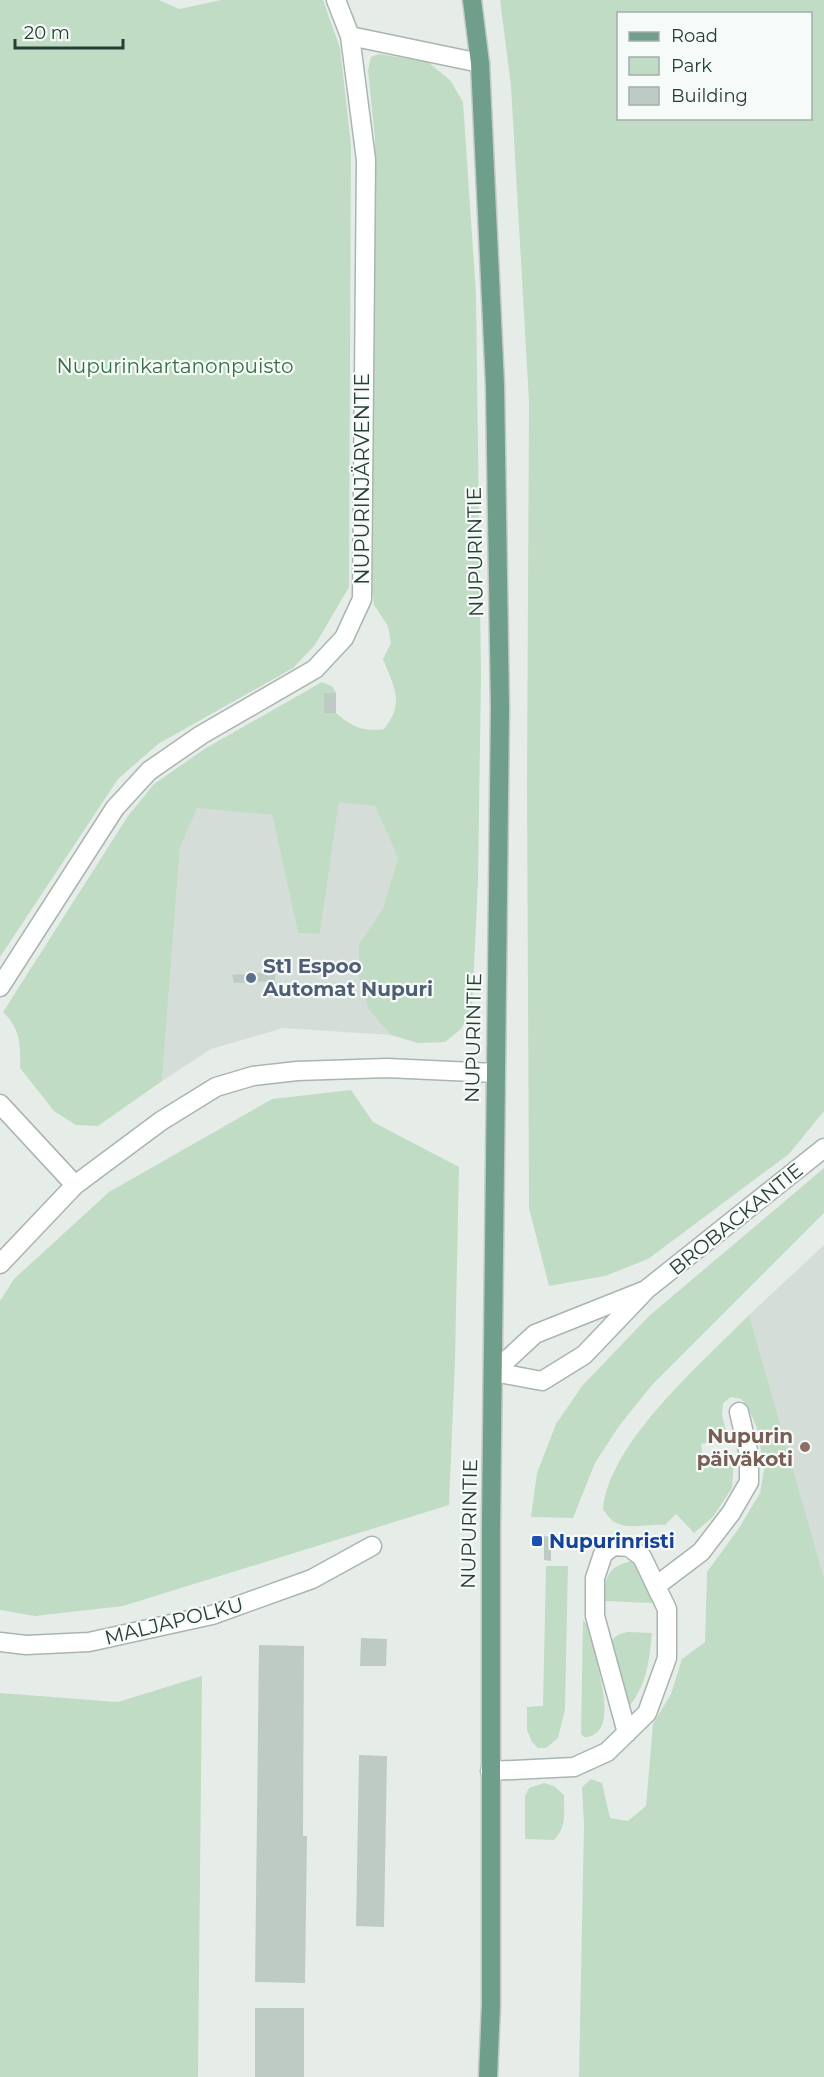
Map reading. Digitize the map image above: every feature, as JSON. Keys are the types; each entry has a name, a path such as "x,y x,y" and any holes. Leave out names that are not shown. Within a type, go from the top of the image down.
{"main road":[{"name":"NUPURINTIE","path":"472,0 480,63 495,385 500,684 490,1771 491,2005 488,2077"}],"street":[{"name":"NUPURINJÄRVENTIE","path":"0,987 115,808 149,771 201,735 315,669 344,638 362,599 366,160 350,36 336,0"},
{"path":"350,36 480,63"},
{"path":"0,1264 75,1185 161,1121 216,1087 254,1076 297,1071 387,1068 495,1073"},
{"path":"0,1104 75,1185"},
{"name":"BROBACKANTIE","path":"494,1372 542,1381 584,1355 647,1289 824,1148"},
{"name":"BROBACKANTIE","path":"494,1372 535,1334 647,1289"},
{"path":"656,1586 701,1552 731,1513 749,1482 749,1455 739,1413"},
{"name":"MALJAPOLKU","path":"0,1642 26,1645 89,1642 212,1615 312,1579 372,1546"},
{"path":"490,1771 574,1767 607,1752 627,1733 647,1713 667,1658 667,1609 642,1557 629,1547 613,1546 603,1554 595,1578 595,1616 627,1733"}],"shaded area":[{"path":"339,801 375,806 398,858 383,908 359,944 369,1010 391,1035 283,1028 211,1049 162,1081 180,846 197,807 272,815 298,933 320,934"},
{"name":"Nupurin päiväkoti","path":"824,1245 824,1578 749,1315"}],"green space":[{"name":"Nupurinkartanonpuisto","path":"0,0 159,0 179,9 221,0 323,0 340,48 351,145 349,587 315,645 293,668 158,744 118,779 0,957"},
{"path":"500,0 824,0 824,1111 789,1154 648,1259 605,1276 549,1286 529,1208 527,785 529,402 511,86"},
{"path":"379,54 428,62 450,80 463,102 476,294 481,676 478,880 472,1010 461,1029 445,1042 418,1043 391,1035 369,1010 359,977 359,944 383,908 398,858 375,806 339,802 320,934 298,933 272,815 197,808 180,847 162,1081 98,1126 76,1125 54,1111 20,1068 16,1031 3,1012 128,816 154,784 206,748 322,682 333,687 336,693 336,713 358,727 370,730 384,729 394,711 396,695 383,659 391,643 388,626 374,605 372,586 375,139 368,70 371,57"},
{"path":"351,1090 373,1122 459,1167 449,1505 123,1606 35,1616 0,1610 0,1301 14,1279 109,1192 272,1099"},
{"path":"824,1168 824,1213 652,1385 619,1426 595,1463 573,1518 531,1517 537,1473 556,1424 582,1386 649,1316"},
{"path":"749,1315 824,1578 824,2077 579,2077 584,1824 582,1787 591,1779 602,1783 610,1818 628,1821 646,1806 653,1724 671,1694 682,1659 705,1642 707,1572 739,1528 760,1493 764,1470 757,1428 747,1405 741,1399 731,1397 723,1403 722,1416 729,1440 701,1444 705,1468 734,1462 732,1488 713,1517 694,1533 676,1514 665,1525 624,1526 613,1521 603,1510 609,1484 621,1458 639,1431 684,1380"},
{"path":"632,1561 645,1573 652,1603 604,1601 606,1580 612,1570"},
{"path":"546,1566 568,1566 565,1709 558,1738 546,1748 538,1748 532,1742 527,1730 527,1707 543,1706"},
{"path":"583,1620 593,1636 605,1708 601,1728 594,1734 584,1737 581,1734"},
{"path":"652,1633 646,1672 640,1690 629,1707 609,1642 619,1634"},
{"path":"202,1676 198,2077 0,2077 0,1693 118,1702"},
{"path":"544,1783 554,1786 564,1795 563,1825 554,1840 525,1839 525,1796 529,1788"}],"building":[{"path":"324,693 336,693 336,713 324,713"},
{"path":"275,972 275,981 234,983 232,975"},
{"path":"544,1536 551,1537 551,1561 544,1560"},
{"path":"361,1638 387,1639 386,1666 360,1666"},
{"path":"259,1645 304,1646 303,1836 307,1836 305,1983 255,1982"},
{"path":"359,1755 387,1756 384,1927 356,1926"},
{"path":"255,2008 304,2008 304,2077 255,2077"}],"place":[{"name":"St1 Espoo Automat Nupuri","path":"251,978"},
{"name":"Nupurin päiväkoti","path":"805,1447"},
{"name":"Nupurinristi","path":"537,1541"}]}
